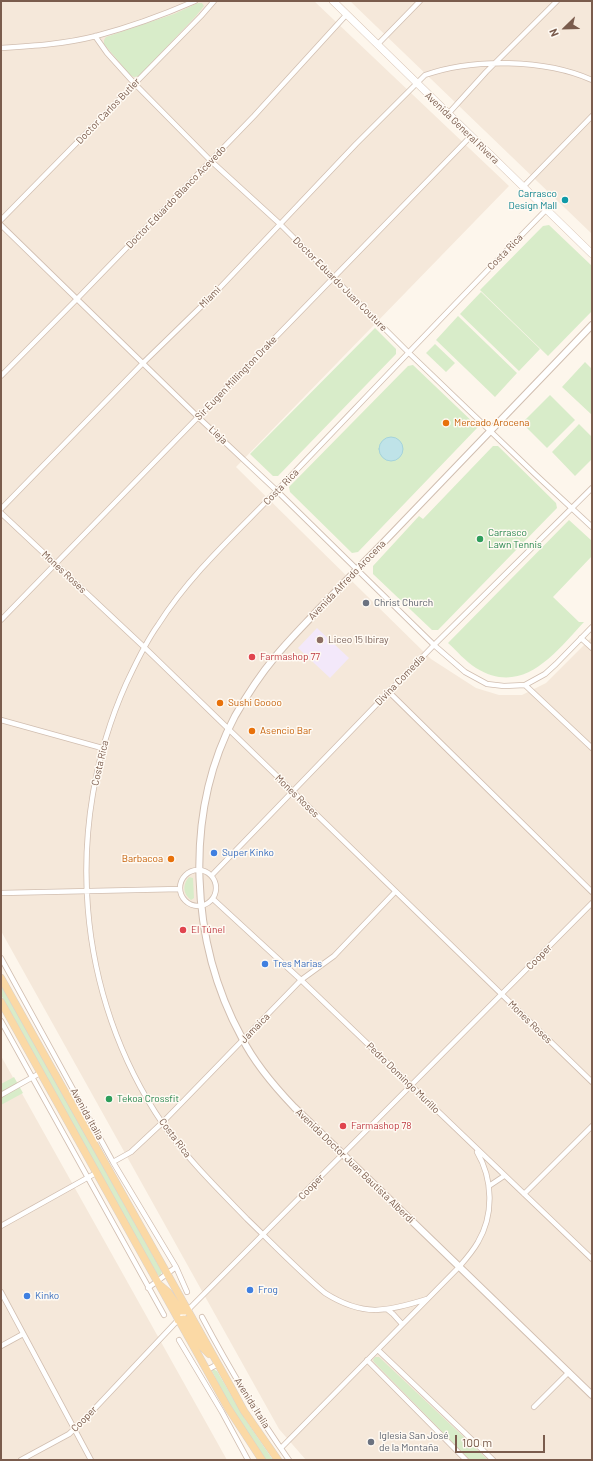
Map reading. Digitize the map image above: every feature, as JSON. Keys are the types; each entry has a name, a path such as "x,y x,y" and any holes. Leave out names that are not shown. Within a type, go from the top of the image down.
{"main road":[{"name":"Avenida General Rivera","path":"333,1 592,254"},
{"name":"Avenida Italia","path":"1,978 244,1410 278,1460"},
{"name":"Avenida Italia","path":"1,1002 207,1370 225,1410 239,1425 262,1460"},
{"path":"157,1281 168,1292 181,1311 188,1311"},
{"path":"178,1320 186,1320 202,1347 216,1361"}],"street":[{"path":"1,48 52,44 95,36 135,24 195,1"},
{"name":"Doctor Carlos Butler","path":"1,220 214,1"},
{"path":"378,44 420,1"},
{"path":"448,114 486,72 497,63 557,1"},
{"name":"Doctor Eduardo Blanco Acevedo","path":"1,376 77,300 211,160 308,58 347,14"},
{"name":"Doctor Eduardo Juan Couture","path":"95,36 107,53 134,84 211,160 280,224 408,352 592,527"},
{"name":"Miami","path":"1,509 143,363 213,295 425,75 470,65 497,63 549,67 576,73 592,80"},
{"path":"523,187 592,116"},
{"name":"Sir Eugen Millington Drake","path":"1,620 471,136"},
{"name":"Costa Rica","path":"427,1299 388,1310 369,1310 338,1301 325,1293 213,1185 162,1124 124,1054 102,992 92,943 86,891 88,827 102,748 120,697 144,648 175,599 210,558 277,491 408,352 546,210"},
{"name":"Lieja","path":"1,225 198,417 277,491 434,645 465,672 487,684 504,686 524,685"},
{"name":"Avenida Alfredo Arocena","path":"200,887 200,845 205,803 216,762 229,730 244,701 268,666 357,570 592,325"},
{"name":"Divina Comedia","path":"212,875 434,645 592,488"},
{"name":"Mones Roses","path":"1,513 144,648 592,1082"},
{"path":"592,627 545,674 524,685 592,748"},
{"path":"581,638 592,648"},
{"path":"389,692 592,892"},
{"path":"1,720 102,748"},
{"path":"195,869 199,869 212,875 217,886 213,899 208,904 201,906 186,902 180,888 182,880 187,873 195,869"},
{"name":"Avenida Doctor Juan Bautista Alberdi","path":"200,887 201,906 212,967 230,1014 243,1040 271,1081 294,1107 592,1395"},
{"path":"1,893 180,888"},
{"name":"Jamaica","path":"113,1162 130,1152 162,1124 301,980 334,956 396,892"},
{"name":"Pedro Domingo Murillo","path":"213,899 301,980 592,1259"},
{"name":"Cooper","path":"21,1460 69,1434 75,1429 178,1320 592,903"},
{"name":"Avenida Italia","path":"1,958 113,1162 176,1267 187,1292"},
{"path":"1,1021 164,1316"},
{"path":"1,1095 40,1073"},
{"name":"Avenida Italia","path":"47,1104 55,1099"},
{"path":"524,1194 592,1126"},
{"path":"281,1448 459,1267 478,1242 483,1232 490,1203 490,1186 481,1159 474,1147"},
{"path":"1,1226 96,1173"},
{"path":"490,1186 504,1176"},
{"path":"127,1250 136,1244"},
{"path":"136,1266 146,1260"},
{"path":"148,1288 176,1267"},
{"path":"1,1292 91,1460"},
{"path":"155,1300 164,1294"},
{"path":"388,1310 402,1324"},
{"name":"Avenida Italia","path":"202,1317 252,1404 289,1460"},
{"path":"1,1346 23,1334"},
{"name":"Avenida Italia","path":"179,1340 225,1410 232,1430 248,1460"},
{"path":"209,1349 217,1345"},
{"path":"378,1350 493,1460"},
{"path":"191,1359 198,1355"},
{"path":"367,1360 466,1460"},
{"path":"207,1370 216,1361"},
{"path":"534,1407 569,1372"},
{"path":"232,1430 239,1425"}],"shaded area":[{"path":"1,1 314,1 509,186 236,467 431,659 476,688 499,695 522,695 546,683 592,637 592,1460 306,1460 279,1429 1,931"},
{"path":"350,1 592,1 592,234"},
{"path":"317,628 349,658 330,678 298,648"},
{"path":"1,1056 227,1460 1,1460"}],"green space":[{"path":"198,3 202,3 204,6 139,76 134,77 130,75 104,44 106,37 174,14"},
{"path":"549,225 592,266 592,311 548,356 480,290 543,226"},
{"path":"481,292 540,349 519,371 460,314"},
{"path":"458,316 517,373 495,397 436,340"},
{"path":"375,328 396,349 396,354 278,476 273,476 250,454"},
{"path":"435,344 455,363 446,372 426,353"},
{"path":"585,362 592,369 592,415 562,387"},
{"path":"413,365 478,427 358,552 352,553 290,492 289,487 408,366"},
{"path":"550,395 575,420 547,448 522,423"},
{"path":"579,424 592,437 592,459 575,476 552,452"},
{"name":"Carrasco Lawn Tennis","path":"493,446 498,446 556,503 557,508 438,630 432,630 373,574 373,566 419,516 423,519"},
{"path":"569,520 592,541 592,556 553,597 579,622 584,622 549,658 537,668 523,674 509,677 493,676 476,668 448,643"},
{"path":"189,877 193,878 194,898 191,900 186,895 184,889 185,883"},
{"path":"1,984 162,1272 160,1276 145,1253 1,995"},
{"path":"14,1077 23,1093 1,1105 1,1084"},
{"path":"375,1357 379,1357 488,1460 470,1460 374,1362 373,1360"},
{"path":"213,1369 217,1371 245,1419 273,1460 266,1460 229,1404 212,1371"}],"water":[{"path":"391,437 396,438 402,444 402,454 396,460 391,461 386,460 380,454 379,449 380,444 386,438"}],"place":[{"name":"Carrasco Design Mall","path":"565,200"},
{"name":"Mercado Arocena","path":"446,423"},
{"name":"Carrasco Lawn Tennis","path":"480,539"},
{"name":"Christ Church","path":"366,603"},
{"name":"Liceo 15 Ibiray","path":"320,640"},
{"name":"Farmashop 77","path":"252,657"},
{"name":"Sushi Goooo","path":"220,703"},
{"name":"Asencio Bar","path":"252,731"},
{"name":"Super Kinko","path":"214,853"},
{"name":"Barbacoa","path":"171,859"},
{"name":"El Túnel","path":"183,930"},
{"name":"Tres Marias","path":"265,964"},
{"name":"Tekoa Crossfit","path":"109,1099"},
{"name":"Farmashop 78","path":"343,1126"},
{"name":"Frog","path":"250,1290"},
{"name":"Kinko","path":"27,1296"},
{"name":"Iglesia San José de la Montaña","path":"371,1442"}]}
